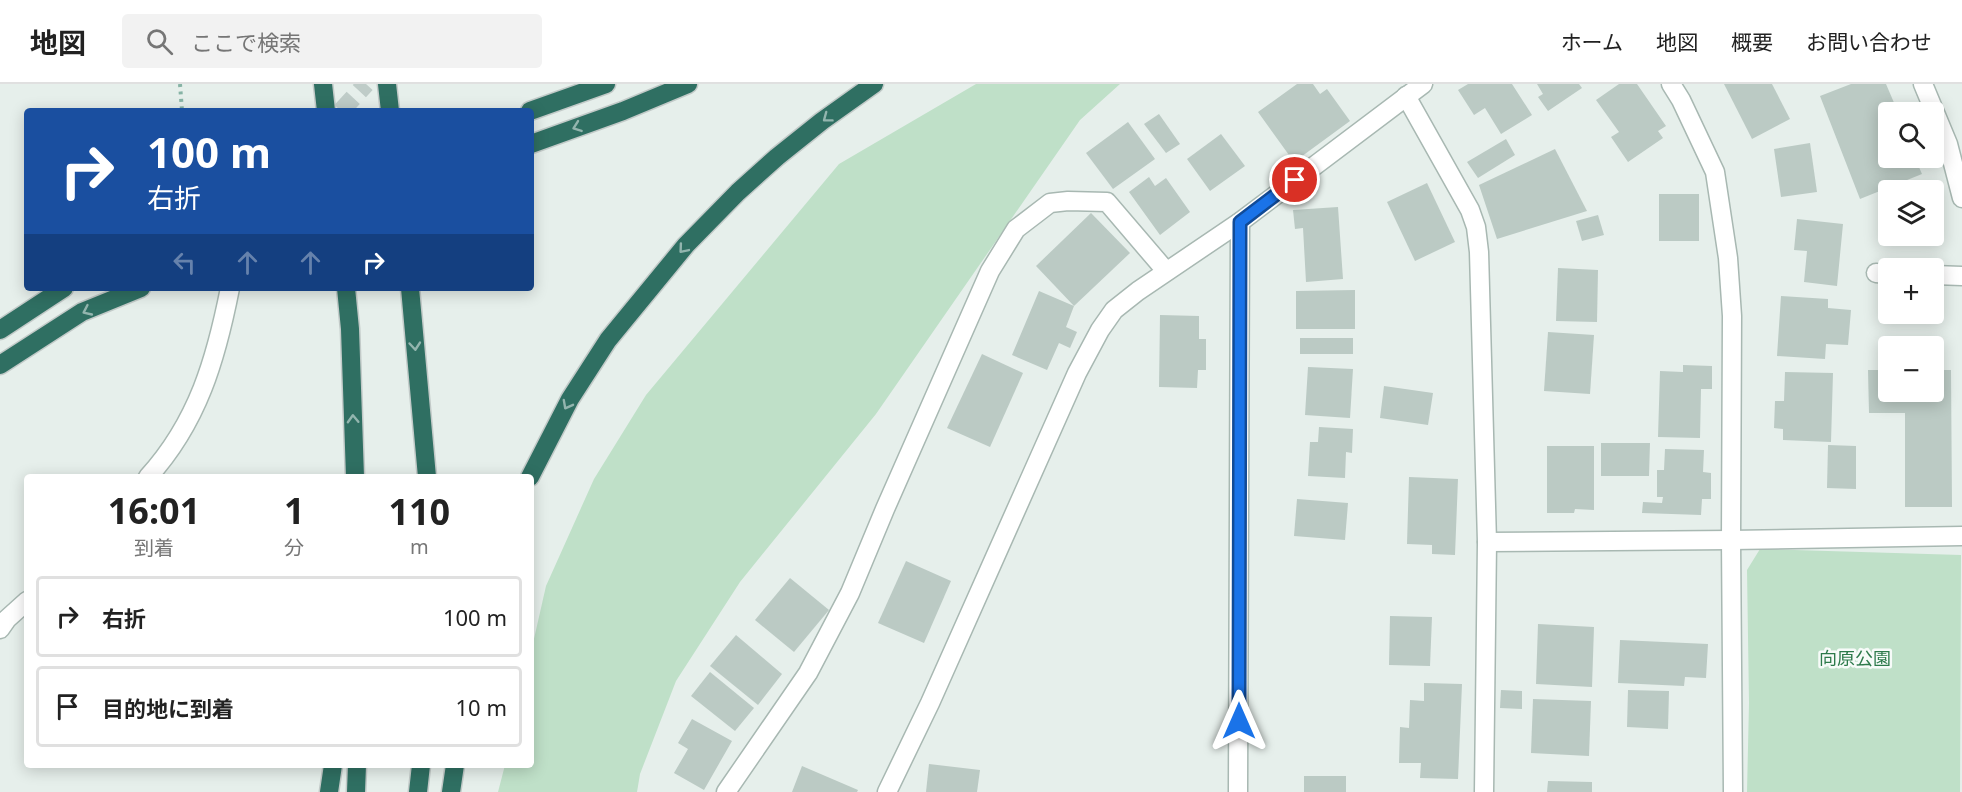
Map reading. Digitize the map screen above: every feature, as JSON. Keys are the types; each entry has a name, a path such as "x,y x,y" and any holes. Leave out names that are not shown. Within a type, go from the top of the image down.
{"highway":[{"path":"323,84 326,108"},
{"path":"387,84 390,108"},
{"path":"534,110 606,84"},
{"path":"534,143 623,111 688,84"},
{"path":"532,474 570,399 608,340 686,245 738,192 777,157 874,84"},
{"path":"0,330 59,291"},
{"path":"0,365 82,312 134,291"},
{"path":"346,291 350,329 355,474"},
{"path":"410,291 427,474"},
{"path":"329,792 333,768"},
{"path":"356,792 357,768"},
{"path":"418,792 421,768"},
{"path":"451,792 455,768"}],"street":[{"path":"887,792 930,703 1086,356 1114,310 1138,291 1240,222 1423,84"},
{"path":"1671,84 1682,100 1715,172 1728,258 1732,316 1733,792"},
{"path":"1923,84 1948,144 1962,198"},
{"path":"1406,96 1470,210 1476,227 1479,252 1487,542 1484,792"},
{"path":"726,792 808,673 850,593 990,271 1016,229 1050,202 1107,202 1166,272"},
{"path":"1238,792 1240,222"},
{"path":"1944,275 1962,276"},
{"path":"151,474 165,458 195,410 215,355 229,291"},
{"path":"1487,542 1962,536"},
{"path":"0,629 7,619 24,604"}],"path":[{"path":"180,84 182,108"}],"green space":[{"path":"976,84 1120,84 1080,120 876,414 740,582 676,681 640,774 637,792 498,792 504,768 534,768 534,639 546,586 594,479 646,395 839,164"},
{"name":"向原公園","path":"1760,549 1961,555 1960,792 1747,792 1749,703 1747,570"}],"building":[{"path":"1297,84 1313,84 1320,94 1327,89 1350,121 1294,162 1258,112"},
{"path":"1468,84 1512,84 1532,115 1501,134 1485,108 1474,115 1458,90"},
{"path":"1537,84 1579,84 1582,88 1548,111 1538,97 1543,94"},
{"path":"1619,84 1637,84 1666,126 1658,131 1663,138 1628,162 1611,137 1619,132 1596,100"},
{"path":"1724,84 1772,84 1790,119 1752,139"},
{"path":"1851,84 1886,84 1894,102 1878,102 1878,168 1919,168 1922,174 1907,180 1878,180 1878,192 1860,199 1820,96"},
{"path":"1159,114 1180,144 1166,153 1144,124"},
{"path":"1128,122 1155,159 1113,189 1086,153"},
{"path":"1221,134 1245,166 1210,191 1187,159"},
{"path":"1506,139 1515,155 1478,178 1467,162"},
{"path":"1810,143 1817,192 1781,197 1774,149"},
{"path":"1555,149 1587,211 1497,239 1479,185"},
{"path":"1149,177 1155,186 1166,178 1190,212 1160,235 1129,192"},
{"path":"1427,183 1455,242 1415,261 1387,202"},
{"path":"1659,194 1699,194 1699,241 1659,241"},
{"path":"1338,207 1343,279 1306,282 1303,228 1295,229 1293,210"},
{"path":"1091,213 1130,253 1074,306 1036,266"},
{"path":"1598,215 1604,235 1582,241 1576,221"},
{"path":"1797,219 1843,224 1837,286 1804,282 1807,251 1794,250"},
{"path":"1558,268 1598,270 1597,322 1556,321"},
{"path":"1355,290 1355,329 1296,329 1296,291"},
{"path":"1039,291 1074,306 1066,327 1077,332 1070,348 1059,343 1047,370 1012,355"},
{"path":"1781,296 1828,299 1828,308 1851,310 1848,345 1826,344 1825,359 1777,356"},
{"path":"1160,315 1199,316 1199,339 1206,339 1206,370 1198,370 1197,388 1159,387"},
{"path":"1548,332 1594,335 1590,394 1544,391"},
{"path":"1300,338 1353,338 1353,354 1300,354"},
{"path":"982,354 1023,373 990,447 947,428"},
{"path":"1683,365 1712,366 1712,389 1701,389 1700,438 1658,437 1660,371 1683,372"},
{"path":"1308,367 1353,369 1350,418 1305,415"},
{"path":"1868,370 1878,370 1878,402 1944,402 1944,370 1951,370 1952,507 1905,507 1905,413 1869,413"},
{"path":"1785,372 1833,373 1831,442 1783,440 1783,429 1774,428 1775,401 1784,401"},
{"path":"1384,386 1433,393 1428,425 1380,418"},
{"path":"1319,427 1353,429 1352,453 1346,452 1345,478 1308,476 1310,442 1318,442"},
{"path":"1601,443 1650,443 1649,476 1601,476"},
{"path":"1828,445 1856,446 1856,489 1827,488"},
{"path":"1547,446 1594,446 1594,510 1575,509 1574,513 1547,513"},
{"path":"1665,449 1704,450 1703,472 1711,473 1711,499 1702,499 1701,515 1642,513 1643,502 1662,503 1663,497 1657,497 1657,470 1664,470"},
{"path":"1409,477 1458,479 1455,555 1432,554 1432,545 1407,544"},
{"path":"1297,499 1348,503 1345,540 1294,536"},
{"path":"906,561 951,581 924,643 878,623"},
{"path":"790,578 829,610 794,652 755,620"},
{"path":"1390,616 1432,617 1430,666 1389,665"},
{"path":"1538,624 1594,627 1592,687 1536,684"},
{"path":"736,635 782,674 758,705 710,666"},
{"path":"1620,640 1708,644 1706,678 1685,677 1684,686 1618,683"},
{"path":"710,672 754,708 735,731 691,696"},
{"path":"1424,683 1462,684 1458,779 1420,778 1421,763 1399,763 1400,727 1409,728 1410,700 1424,701"},
{"path":"1501,690 1522,691 1522,709 1500,708"},
{"path":"1628,690 1669,691 1668,729 1627,727"},
{"path":"1533,699 1591,701 1589,756 1531,753"},
{"path":"692,719 732,741 704,790 674,773 688,749 678,743"},
{"path":"929,764 980,770 977,792 926,792"},
{"path":"802,766 858,790 857,792 792,792"},
{"path":"1304,776 1346,776 1346,792 1304,792"},
{"path":"1548,781 1592,782 1592,792 1547,792"}],"tunnel":[{"path":"344,108 366,84"}],"route":[{"path":"1239,721 1240,222 1295,180"}]}
